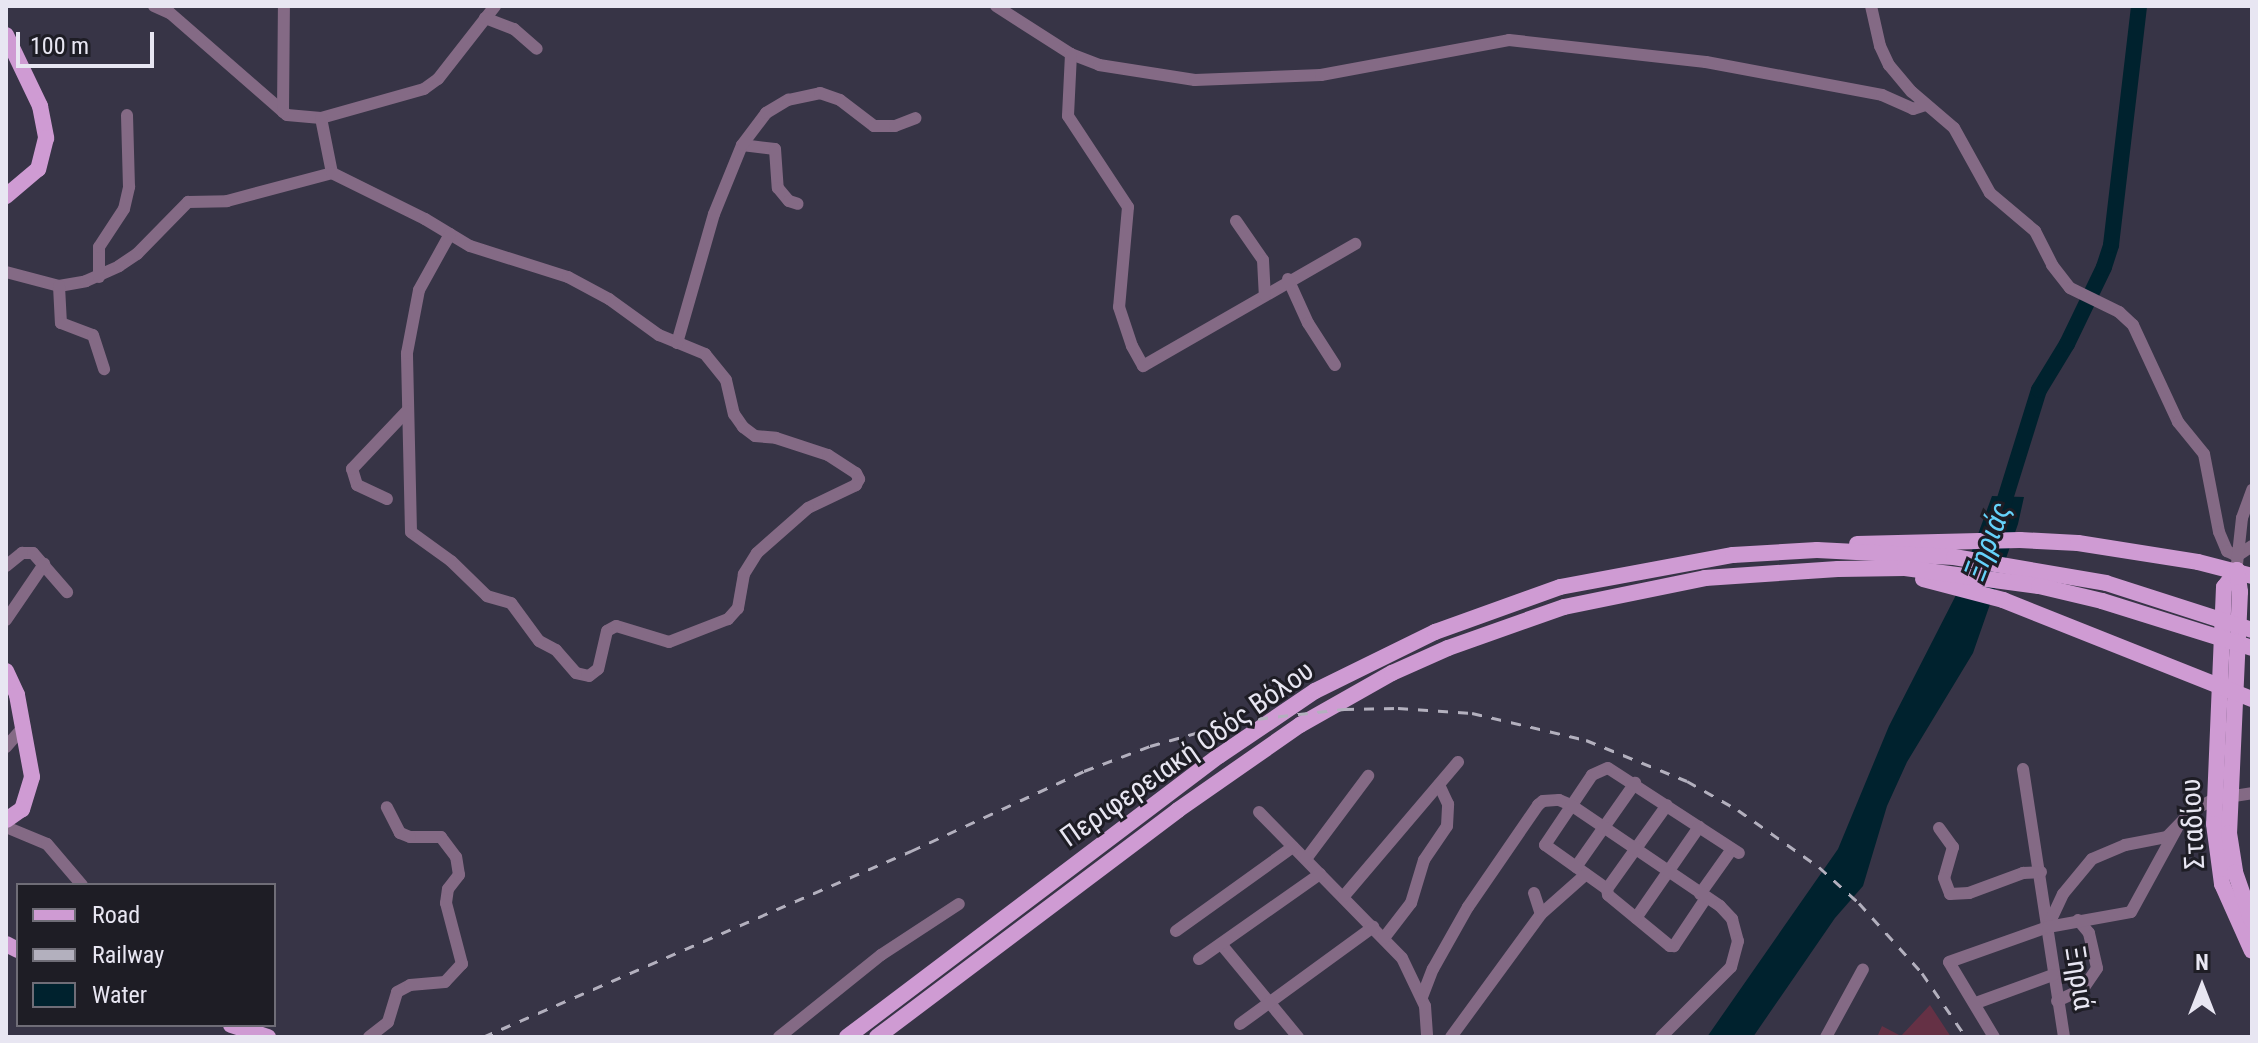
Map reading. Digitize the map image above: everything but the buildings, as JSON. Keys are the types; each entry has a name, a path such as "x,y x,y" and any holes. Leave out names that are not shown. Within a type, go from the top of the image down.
{"main road":[{"path":"6,35 40,106 46,138 38,169 6,196"},
{"path":"1954,564 2020,540 2122,548 2242,567"},
{"name":"Περιφερειακή Οδός Βόλου","path":"847,1037 1219,756 1315,691 1380,658 1502,605 1560,587 1695,559 1817,550 1954,564 2118,587 2252,630"},
{"path":"1954,564 1996,598 2226,684 2252,699"},
{"name":"Περιφερειακή Οδός Βόλου","path":"877,1037 1259,752 1392,673 1508,624 1613,595 1705,578 1954,564"},
{"name":"Σταδίου","path":"2242,567 2232,590 2217,853 2222,884 2252,951"},
{"name":"Περιφερειακή Οδός Βόλου","path":"2004,571 2252,648"},
{"path":"6,671 24,726 31,783 22,809 6,820"},
{"name":"Σταδίου","path":"2222,797 2231,857 2252,921"},
{"path":"237,1027 263,1036"}],"street":[{"path":"154,6 170,13 283,112 321,118 424,89 438,79 495,6"},
{"path":"283,112 284,6"},
{"path":"996,6 1071,54 1129,72 1216,81 1321,75 1497,41 1524,41 1706,62 1882,95 1913,109 1925,105"},
{"path":"1871,6 1884,57 1925,105 1950,124 1990,193 2035,231 2057,274 2082,295 2114,310 2133,325 2178,422 2204,454 2219,532 2227,551 2242,567"},
{"path":"485,18 514,29 537,49"},
{"path":"1071,54 1068,116 1128,207 1119,307 1132,346 1143,366 1288,279 1355,244"},
{"path":"677,343 698,280 709,228 742,145 766,113 788,100 810,93 830,95 874,126 895,126 916,118"},
{"path":"99,277 99,247 124,209 129,187 127,115"},
{"path":"321,118 332,173"},
{"path":"742,145 775,149 778,188 789,201 798,204"},
{"path":"6,272 59,286 99,277 137,254 188,202 227,201 332,173 450,234 470,246 576,281 677,343 705,354 722,372 734,414 748,432 828,455 856,473 859,479 851,489 808,508 757,553 744,574 738,608 728,619 669,642 623,625 612,627 605,637 602,663 589,676 568,668 556,650 539,641 511,603 487,596 451,561 411,532 407,353 419,290 450,234"},
{"path":"1236,221 1263,260 1265,295"},
{"path":"1288,279 1308,323 1335,365"},
{"path":"59,286 61,323 93,335 104,369"},
{"path":"387,499 357,485 352,469 358,458 407,411"},
{"path":"2242,567 2242,518 2252,490"},
{"path":"2242,567 2252,546"},
{"path":"6,566 28,552 44,564 67,592"},
{"path":"6,620 44,564"},
{"path":"6,747 24,726"},
{"path":"1344,896 1458,762"},
{"path":"1601,768 1613,769 1667,805 1735,851 1703,896 1674,946 1608,895 1607,889 1545,845 1571,805 1601,768"},
{"name":"Ξηριά","path":"2023,769 2064,1037"},
{"path":"1306,859 1368,776"},
{"path":"1451,1037 1541,914 1581,870 1603,828 1635,783"},
{"path":"1384,938 1411,903 1424,860 1447,826 1448,804 1439,785"},
{"path":"2048,927 2063,894 2090,861 2122,845 2162,839 2193,810 2222,797 2252,793"},
{"path":"1422,997 1433,969 1468,907 1538,805 1552,800 1571,805 1732,919 1737,931 1737,953 1719,983 1661,1037"},
{"path":"1607,889 1667,805"},
{"path":"369,1037 388,1022 397,992 410,985 445,982 462,964 446,903 448,889 459,875 456,857 441,837 400,833 387,807"},
{"path":"1259,812 1384,938 1413,975 1422,997 1427,1037"},
{"path":"6,827 47,844 80,883"},
{"path":"1636,918 1699,827"},
{"path":"1939,828 1953,847 1944,878 1950,894 1969,893 2023,873 2041,872"},
{"path":"1994,1037 1976,1003 1948,964 2048,927 2133,911 2177,828"},
{"path":"1176,931 1293,847"},
{"path":"1199,959 1320,874"},
{"path":"1534,893 1541,914"},
{"path":"779,1037 881,955 959,904"},
{"path":"2057,1001 2083,989 2097,968 2089,933 2078,920"},
{"path":"1240,1024 1373,927"},
{"path":"1221,944 1298,1037"},
{"path":"1826,1037 1863,969"},
{"path":"1976,1003 2053,975"}],"shaded area":[{"path":"1930,1005 1951,1037 1877,1037 1882,1026 1901,1036"}],"water":[{"path":"1992,496 2024,497 2018,524 1973,653 1907,762 1887,806 1863,886 1835,918 1753,1037 1707,1037 1838,849 1889,726 1955,597"}],"waterway":[{"name":"Ξηριάς","path":"2000,515 2039,390 2067,344 2104,267 2111,245 2139,6"}],"railway":[{"path":"483,1037 911,851 1084,771 1150,746 1238,721 1344,709 1398,708 1472,713 1586,740 1687,781 1738,810 1819,867 1859,903 1922,973 1966,1037"}]}
